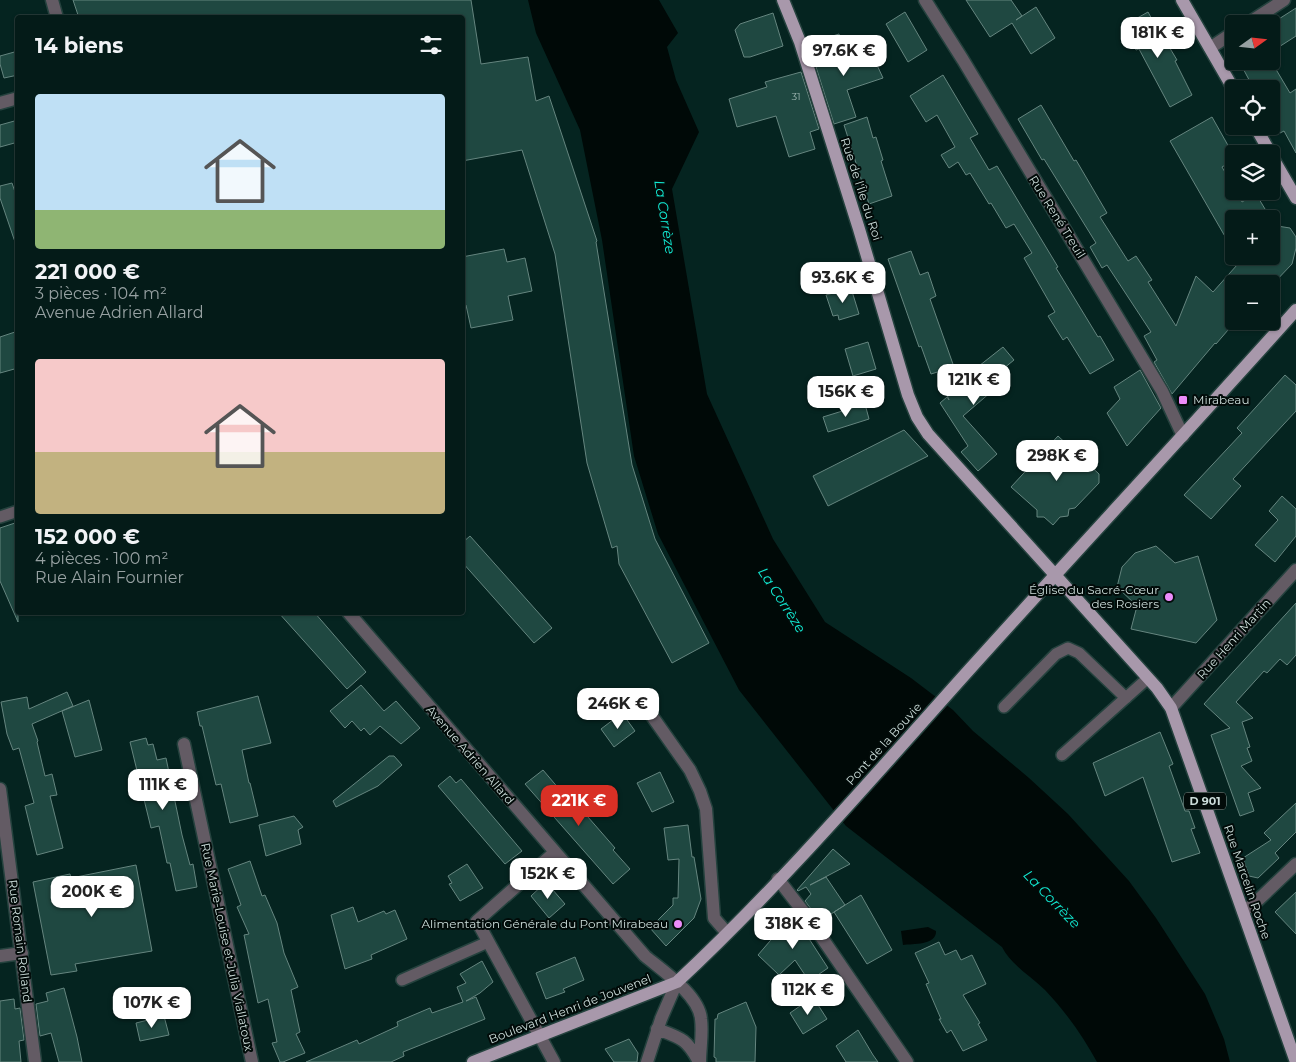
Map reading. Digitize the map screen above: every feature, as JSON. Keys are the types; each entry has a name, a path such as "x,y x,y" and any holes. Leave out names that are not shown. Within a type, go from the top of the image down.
{"main road":[{"name":"Rue de l'Île du Roi","path":"783,0 803,51 872,269 908,395 918,417 928,434 1054,575"},
{"path":"1182,0 1228,80"},
{"path":"1280,170 1296,198"},
{"name":"Pont de la Bouvie","path":"677,982 819,837 1054,575 1183,436 1296,310"},
{"name":"Rue Marcelin Roche","path":"1054,575 1148,678 1171,708 1296,1062"},
{"name":"Boulevard Henri de Jouvenel","path":"473,1062 677,982"}],"street":[{"path":"52,0 56,15"},
{"name":"Rue René Treuil","path":"925,0 1162,391 1183,436"},
{"path":"1261,15 1284,0"},
{"path":"1210,48 1225,38"},
{"path":"0,103 15,99"},
{"name":"Rue Henri Martin","path":"1171,708 1296,570"},
{"name":"Avenue Adrien Allard","path":"351,615 554,853 645,956 677,982 698,1004 701,1018 699,1062"},
{"path":"640,699 685,762 700,791 706,809 714,918 727,933"},
{"name":"Rue Marie-Louise et Julia Viallatoux","path":"184,744 252,1062"},
{"name":"Rue Romain Rolland","path":"0,789 35,1062"},
{"path":"554,853 477,921 554,1062"},
{"path":"1243,911 1254,904 1296,864"},
{"path":"778,879 809,919 908,1062"},
{"path":"0,956 22,953"},
{"path":"647,1062 657,1029 677,982"},
{"path":"657,1029 676,1036 690,1046 699,1062"}],"lane":[{"path":"0,517 15,512"},
{"path":"1004,707 1056,654 1068,648 1080,653 1126,698"},
{"path":"1062,755 1148,678"},
{"path":"402,980 488,942"}],"water":[{"name":"La Corrèze","path":"528,0 659,0 678,33 667,47 676,80 699,132 672,189 707,394 773,539 825,622 911,678 953,710 973,731 1068,814 1129,881 1156,918 1205,994 1224,1039 1230,1062 1097,1062 1080,1033 1060,1006 1011,959 1002,947 846,826 739,690 658,534 634,456 602,240 580,130 536,33"},
{"path":"928,927 936,931 933,939 924,943 903,945 901,931"}],"building":[{"path":"73,0 471,0 481,64 528,57 536,101 549,96 597,241 632,465 655,539 709,643 672,663 619,564 617,546 612,548 587,463 555,254 522,150 465,160 465,15 78,15"},
{"path":"966,0 1011,0 1022,16 1016,20 1036,7 1055,38 1031,54 1012,23 990,37"},
{"path":"1296,8 1296,36 1280,46 1280,18"},
{"path":"905,12 927,50 908,62 886,24"},
{"path":"1148,12 1177,60 1175,61 1192,95 1170,107 1139,49 1136,50 1123,26"},
{"path":"773,13 783,46 750,57 744,57 735,30 740,24"},
{"path":"839,34 846,58 870,50 883,78 847,90 856,117 834,124 816,67 824,65 819,51 826,49 823,39"},
{"path":"15,52 15,76 4,78 0,56"},
{"path":"1244,70 1276,70 1290,93 1296,89 1296,153 1284,131 1280,133 1280,80 1249,80"},
{"path":"801,72 819,129 810,132 815,149 789,157 776,116 737,127 729,99 767,87 765,82"},
{"path":"943,75 978,134 970,138 989,170 997,166 1058,267 1056,268 1114,360 1090,374 1067,337 1063,340 1048,316 1055,312 1024,258 1032,253 1014,224 1006,228 970,173 966,175 958,162 949,168 941,155 955,147 937,115 926,122 910,96"},
{"path":"1041,105 1107,213 1100,217 1128,261 1136,256 1152,280 1148,282 1176,326 1196,276 1213,292 1225,278 1225,330 1228,330 1172,394 1154,362 1157,360 1144,336 1151,332 1107,265 1102,268 1090,247 1096,243 1044,159 1042,160 1018,119"},
{"path":"867,117 873,138 876,137 892,196 869,204 844,125"},
{"path":"1212,117 1228,145 1225,145 1225,165 1222,167 1225,172 1225,200 1241,200 1242,202 1246,200 1260,200 1266,210 1225,210 1225,236 1170,141"},
{"path":"15,121 15,143 0,147 0,125"},
{"path":"12,183 15,192 15,242 0,198 0,186"},
{"path":"1280,226 1290,228 1296,237 1296,248 1292,264 1280,277 1280,275 1228,275 1237,265 1280,265"},
{"path":"504,249 507,262 525,258 532,291 508,296 513,320 471,328 465,305 465,256"},
{"path":"911,251 920,275 928,272 936,296 930,299 954,367 931,374 921,346 919,347 888,259"},
{"path":"851,288 859,314 839,320 838,315 833,316 826,295"},
{"path":"15,332 15,369 0,373 0,337"},
{"path":"868,342 876,369 853,376 845,349"},
{"path":"1003,347 1014,360 971,395 988,388 991,392 963,416 997,454 978,471 961,452 968,446 940,403 947,397 949,400 946,392"},
{"path":"1140,370 1161,408 1127,446 1107,413 1120,399 1114,387"},
{"path":"1285,375 1296,385 1296,411 1233,479 1241,486 1211,519 1184,495 1242,433 1237,428"},
{"path":"865,404 869,419 828,432 823,417"},
{"path":"904,430 928,456 828,506 813,476"},
{"path":"1058,436 1099,474 1099,483 1075,508 1069,509 1068,516 1060,517 1053,525 1044,517 1037,517 1037,510 1011,487"},
{"path":"1282,496 1296,509 1296,536 1275,562 1255,545 1278,520 1269,511"},
{"path":"15,523 15,615 18,615 18,622 0,581 0,528"},
{"path":"470,536 552,628 534,643 465,565 465,540"},
{"name":"Église du Sacré-Cœur des Rosiers","path":"1156,546 1175,563 1198,556 1217,620 1196,643 1131,629 1137,606 1117,587 1122,567 1135,553"},
{"path":"1296,603 1296,655 1287,665 1280,659 1267,673 1264,671 1236,702 1253,718 1242,722 1250,747 1247,748 1252,761 1241,766 1261,788 1248,793 1254,811 1240,816 1211,735 1230,728 1204,704"},
{"path":"281,615 317,615 366,672 347,689"},
{"path":"361,685 384,711 396,701 420,728 401,744 380,726 370,735 364,728 361,731 352,721 345,728 330,711"},
{"path":"67,692 73,706 32,724 38,741 45,776 52,774 57,795 50,796 63,848 37,855 25,806 34,803 19,748 13,750 7,734 1,702 27,697 29,709"},
{"path":"258,696 271,743 242,750 258,816 230,823 221,784 216,785 197,712"},
{"path":"89,700 102,750 75,757 62,711"},
{"path":"622,713 635,731 614,747 601,729"},
{"path":"1160,732 1173,764 1169,766 1185,811 1189,811 1195,828 1191,829 1200,853 1172,862 1143,777 1105,796 1093,763"},
{"path":"146,738 148,745 153,744 157,760 166,758 182,835 190,865 193,864 197,887 176,891 170,863 167,863 159,826 151,828 130,742"},
{"path":"389,756 394,756 402,765 378,786 336,807 333,801"},
{"path":"543,770 571,803 574,801 615,848 613,850 630,869 613,884 525,784"},
{"path":"660,772 674,802 652,812 637,783"},
{"path":"450,776 456,783 461,779 522,851 505,864 438,786"},
{"path":"1296,803 1296,832 1275,853 1279,858 1258,878 1249,876 1243,858 1271,840 1264,833"},
{"path":"294,816 303,827 298,830 301,844 266,856 259,825"},
{"path":"688,825 692,857 694,857 701,899 694,918 666,946 650,928 673,905 673,898 678,898 679,859 668,860 664,828"},
{"path":"833,849 850,864 810,885 826,877 845,905 820,921 805,901 811,894 806,887 797,890"},
{"path":"250,861 262,896 265,895 277,923 284,953 298,987 291,990 300,1032 296,1034 305,1053 283,1062 280,1062 272,1043 277,1042 268,999 258,1003 244,935 249,934 237,907 241,905 228,869"},
{"path":"467,864 483,888 460,901 449,884 452,883 448,876"},
{"path":"136,865 152,951 75,964 77,971 51,975 33,882 70,874 71,878"},
{"path":"546,882 565,904 549,918 531,896"},
{"path":"1296,892 1296,934 1275,912"},
{"path":"861,895 892,950 867,964 834,912"},
{"path":"353,907 358,922 384,911 386,914 395,910 407,939 371,955 372,959 345,969 331,915"},
{"path":"794,913 806,929 804,931 828,968 809,981 795,960 779,975 758,955"},
{"path":"939,942 945,955 956,950 961,960 972,955 986,984 963,995 980,1023 978,1024 987,1040 963,1051 951,1030 947,1033 939,1019 941,1019 926,984 929,983 915,953"},
{"path":"575,957 584,980 563,989 565,992 546,999 536,973"},
{"path":"482,961 493,982 480,993 466,1001 476,997 485,1019 403,1052 404,1056 391,1062 306,1062 357,1040 359,1044 398,1026 397,1022 430,1008 432,1013 463,1002 457,987 466,983 460,974"},
{"path":"64,988 82,1062 59,1062 51,1033 40,1036 36,1004 48,1001 46,993"},
{"path":"813,997 827,1019 803,1034 790,1013"},
{"path":"14,999 15,1009 20,1008 24,1040 19,1041 21,1062 0,1062 0,1001"},
{"path":"746,1002 756,1027 755,1062 716,1062 714,1057 715,1019 717,1019 718,1014"},
{"path":"164,1016 169,1035 140,1041 136,1023"},
{"path":"858,1030 878,1062 846,1062 836,1046"},
{"path":"629,1039 638,1053 637,1062 614,1062 605,1049"}],"place":[{"name":"Mirabeau","path":"1183,400"},
{"name":"Église du Sacré-Cœur des Rosiers","path":"1169,597"},
{"name":"Alimentation Générale du Pont Mirabeau","path":"678,924"}]}
